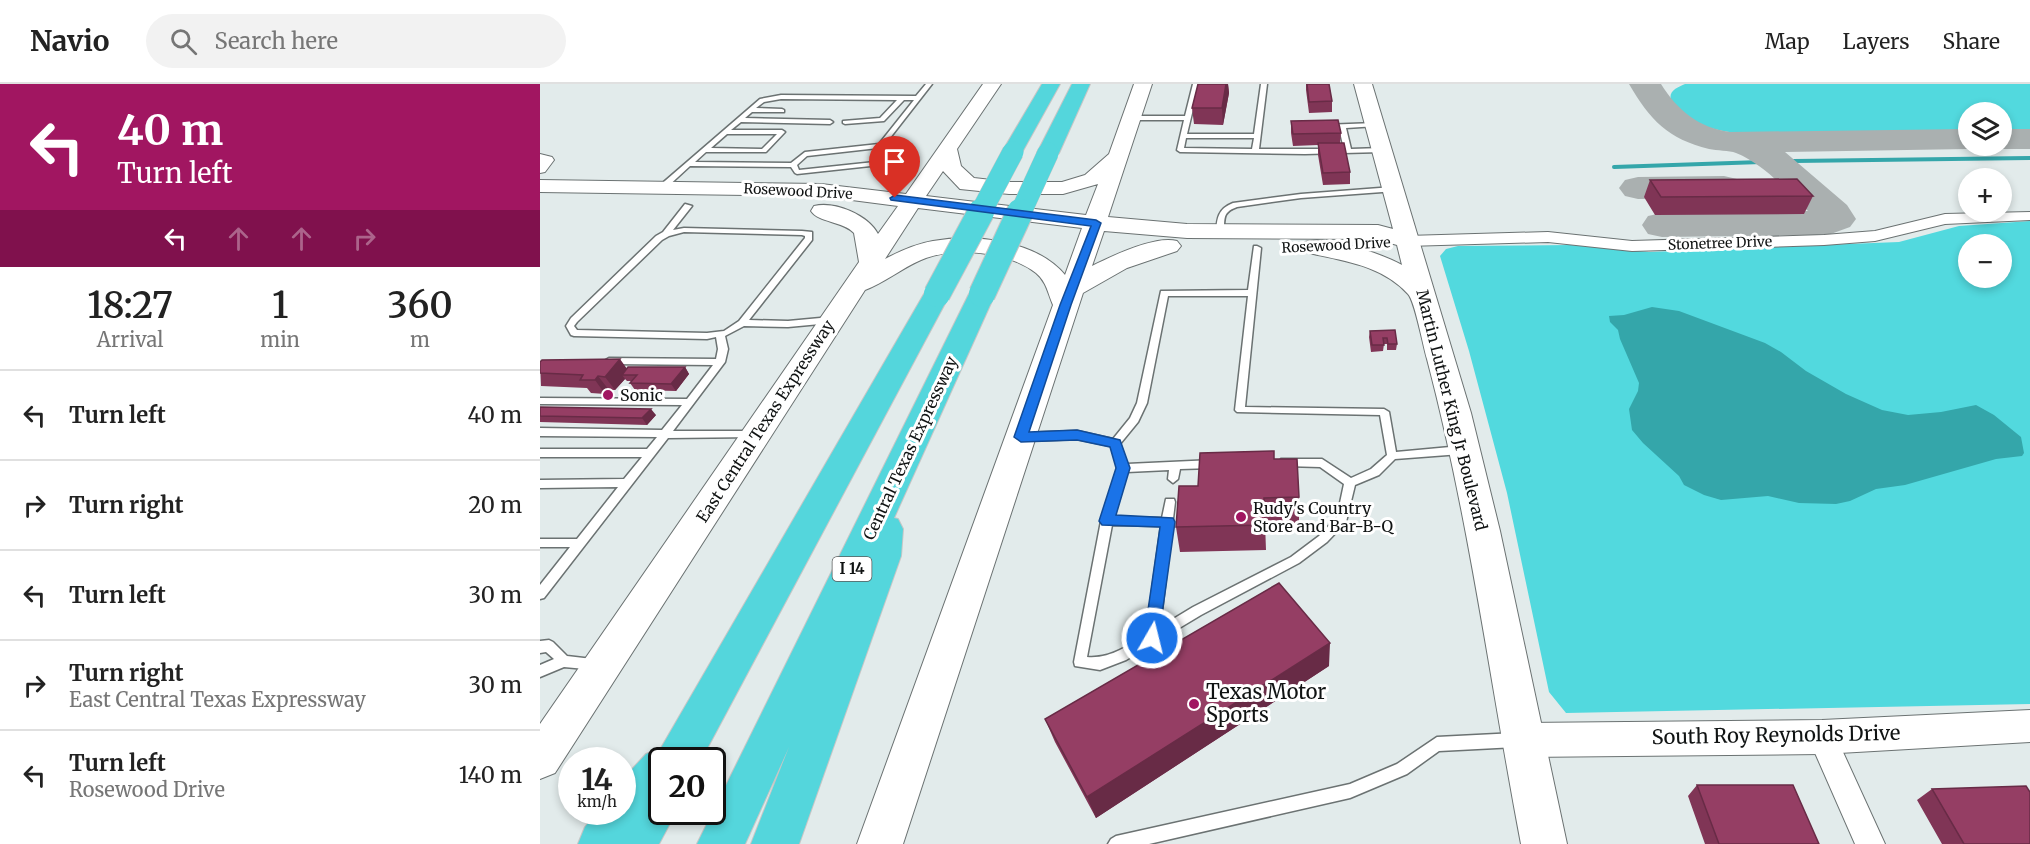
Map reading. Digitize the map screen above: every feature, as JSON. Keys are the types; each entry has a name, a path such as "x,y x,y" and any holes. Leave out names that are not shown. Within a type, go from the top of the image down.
{"highway":[{"path":"682,747 937,294 1051,84"},
{"name":"Central Texas Expressway","path":"721,844 1081,84"},
{"path":"775,844 883,556 889,492"},
{"path":"602,844 623,814 648,785"},
{"path":"633,844 648,817"}],"main road":[{"name":"East Central Texas Expressway","path":"540,759 906,207 992,84"},
{"path":"881,840 1143,84"},
{"name":"Martin Luther King Jr Boulevard","path":"1363,84 1423,293 1464,450 1483,531 1544,844"},
{"path":"854,194 905,179 944,152 951,168 968,184 1009,188 1063,188 1092,179 1119,156"},
{"name":"Rosewood Drive","path":"540,186 821,190 854,194 906,207 1257,248 1316,240"},
{"path":"1106,192 1138,217 1178,239"},
{"path":"1316,240 1380,211 1395,194"},
{"name":"Rosewood Drive","path":"540,200 822,211 906,207"},
{"path":"822,211 850,220 867,233 870,240 862,274"},
{"name":"Rosewood Drive","path":"1178,239 1220,233 1382,246 1407,241"},
{"path":"1069,297 1096,273 1122,260 1178,239"},
{"path":"1316,240 1396,271 1423,293"},
{"path":"862,274 934,248 990,247 1037,262 1069,297"}],"street":[{"path":"540,158 547,160 540,169"},
{"name":"Stonetree Drive","path":"1407,241 1548,237 1632,246 1824,240 1875,236 1945,219 2030,216"},
{"name":"South Roy Reynolds Drive","path":"1522,740 1822,737 2030,726"},
{"path":"1822,737 1870,844"}],"lane":[{"path":"689,164 794,165 806,154 830,160 865,157 881,146 929,84"},
{"path":"1196,84 1180,150 1255,152 1382,150"},
{"path":"1255,152 1264,84"},
{"path":"662,187 762,100 782,97 919,98"},
{"path":"844,122 882,120 903,98"},
{"path":"750,110 782,111"},
{"path":"880,112 889,112"},
{"path":"1132,118 1187,118"},
{"path":"738,120 830,122"},
{"path":"1320,127 1375,125"},
{"path":"1342,126 1348,151"},
{"path":"704,150 764,151 782,132 726,132"},
{"path":"1183,136 1257,136"},
{"path":"794,165 797,172 830,160 847,158 865,157 887,163 891,145 881,146"},
{"path":"1220,233 1221,213 1226,208 1236,205 1301,196 1395,194"},
{"path":"666,234 684,230 809,234 807,243 742,323 726,333 574,333 570,326 574,320 666,234 688,206"},
{"path":"1257,248 1240,410 1384,412 1392,456"},
{"path":"1115,443 1134,420 1142,403 1164,293 1252,293"},
{"path":"742,323 788,324 832,320"},
{"path":"540,594 720,362 723,348 720,334"},
{"path":"601,361 720,362"},
{"path":"540,401 689,402"},
{"path":"540,432 756,435"},
{"path":"1021,437 1077,435 1115,443"},
{"path":"1115,443 1123,468 1107,521 1080,662 1100,664 1121,656 1197,611 1295,560 1323,539 1342,519 1350,483"},
{"path":"1350,483 1375,472 1392,456 1464,450"},
{"path":"540,453 650,453"},
{"path":"1268,462 1322,463 1350,483"},
{"path":"1123,468 1222,464"},
{"path":"1173,479 1175,466"},
{"path":"540,484 626,483"},
{"path":"1152,638 1170,502"},
{"path":"1107,521 1168,522"},
{"path":"540,543 580,543"},
{"path":"540,647 549,646 564,661"},
{"path":"540,671 564,661 605,664"},
{"path":"1116,844 1350,791 1402,769 1437,744 1522,740"}],"shaded area":[{"path":"1685,84 2030,84 2030,132 2012,133 2012,102 1958,102 1958,133 1761,135 1738,133 1710,128 1686,118 1671,100 1670,97 1674,90"},
{"path":"2030,221 2030,704 1566,713 1549,692 1507,493 1469,351 1440,256 1446,249 1458,246 1571,245 1649,252 1899,242 1959,226"},
{"path":"1652,307 1679,311 1765,343 1806,371 1846,394 1882,410 1908,415 1941,412 1976,405 1994,415 2021,437 2024,453 2022,456 1996,459 1905,485 1876,489 1850,501 1836,504 1799,503 1768,496 1721,500 1704,495 1684,485 1679,476 1632,430 1629,409 1638,391 1639,383 1618,330 1610,322 1609,316 1624,315"}],"building":[{"path":"1198,84 1226,84 1222,108 1192,108"},
{"path":"1307,84 1329,84 1332,101 1309,102"},
{"path":"1338,120 1341,133 1293,134 1291,121"},
{"path":"1318,143 1344,143 1350,172 1323,173"},
{"path":"1797,179 1813,196 1661,197 1650,180"},
{"path":"1395,330 1397,344 1388,344 1387,338 1383,338 1384,345 1372,345 1370,331"},
{"path":"620,359 605,377 598,376 595,380 580,380 583,375 540,373 542,360"},
{"path":"628,367 685,367 671,384 630,383 637,375 622,375"},
{"path":"540,407 651,409 642,418 540,416"},
{"path":"1274,451 1274,459 1297,459 1299,497 1264,498 1265,525 1176,527 1179,486 1198,486 1200,453"},
{"name":"Texas Motor Sports","path":"1279,583 1330,643 1087,797 1045,719"},
{"path":"1697,785 1793,785 1819,844 1719,844"},
{"path":"2026,786 2030,792 2030,844 1964,844 1932,789"}],"waterway":[{"path":"1794,161 2030,158"},
{"path":"1614,167 1761,162"}],"taxiway":[{"path":"1645,84 1661,108 1680,125 1691,132 1716,140 1730,142 1958,139"},
{"path":"2012,139 2030,139"},
{"path":"1662,225 1828,223 1836,219 1833,213 1793,176 1750,147"},
{"path":"1638,188 1724,187"}],"place":[{"name":"Sonic","path":"608,395"},
{"name":"Rudy's Country Store and Bar-B-Q","path":"1241,517"},
{"name":"Texas Motor Sports","path":"1194,704"}],"route":[{"path":"895,198 1096,223 1021,437 1077,435 1115,443 1123,468 1107,521 1168,522 1152,638"}]}
